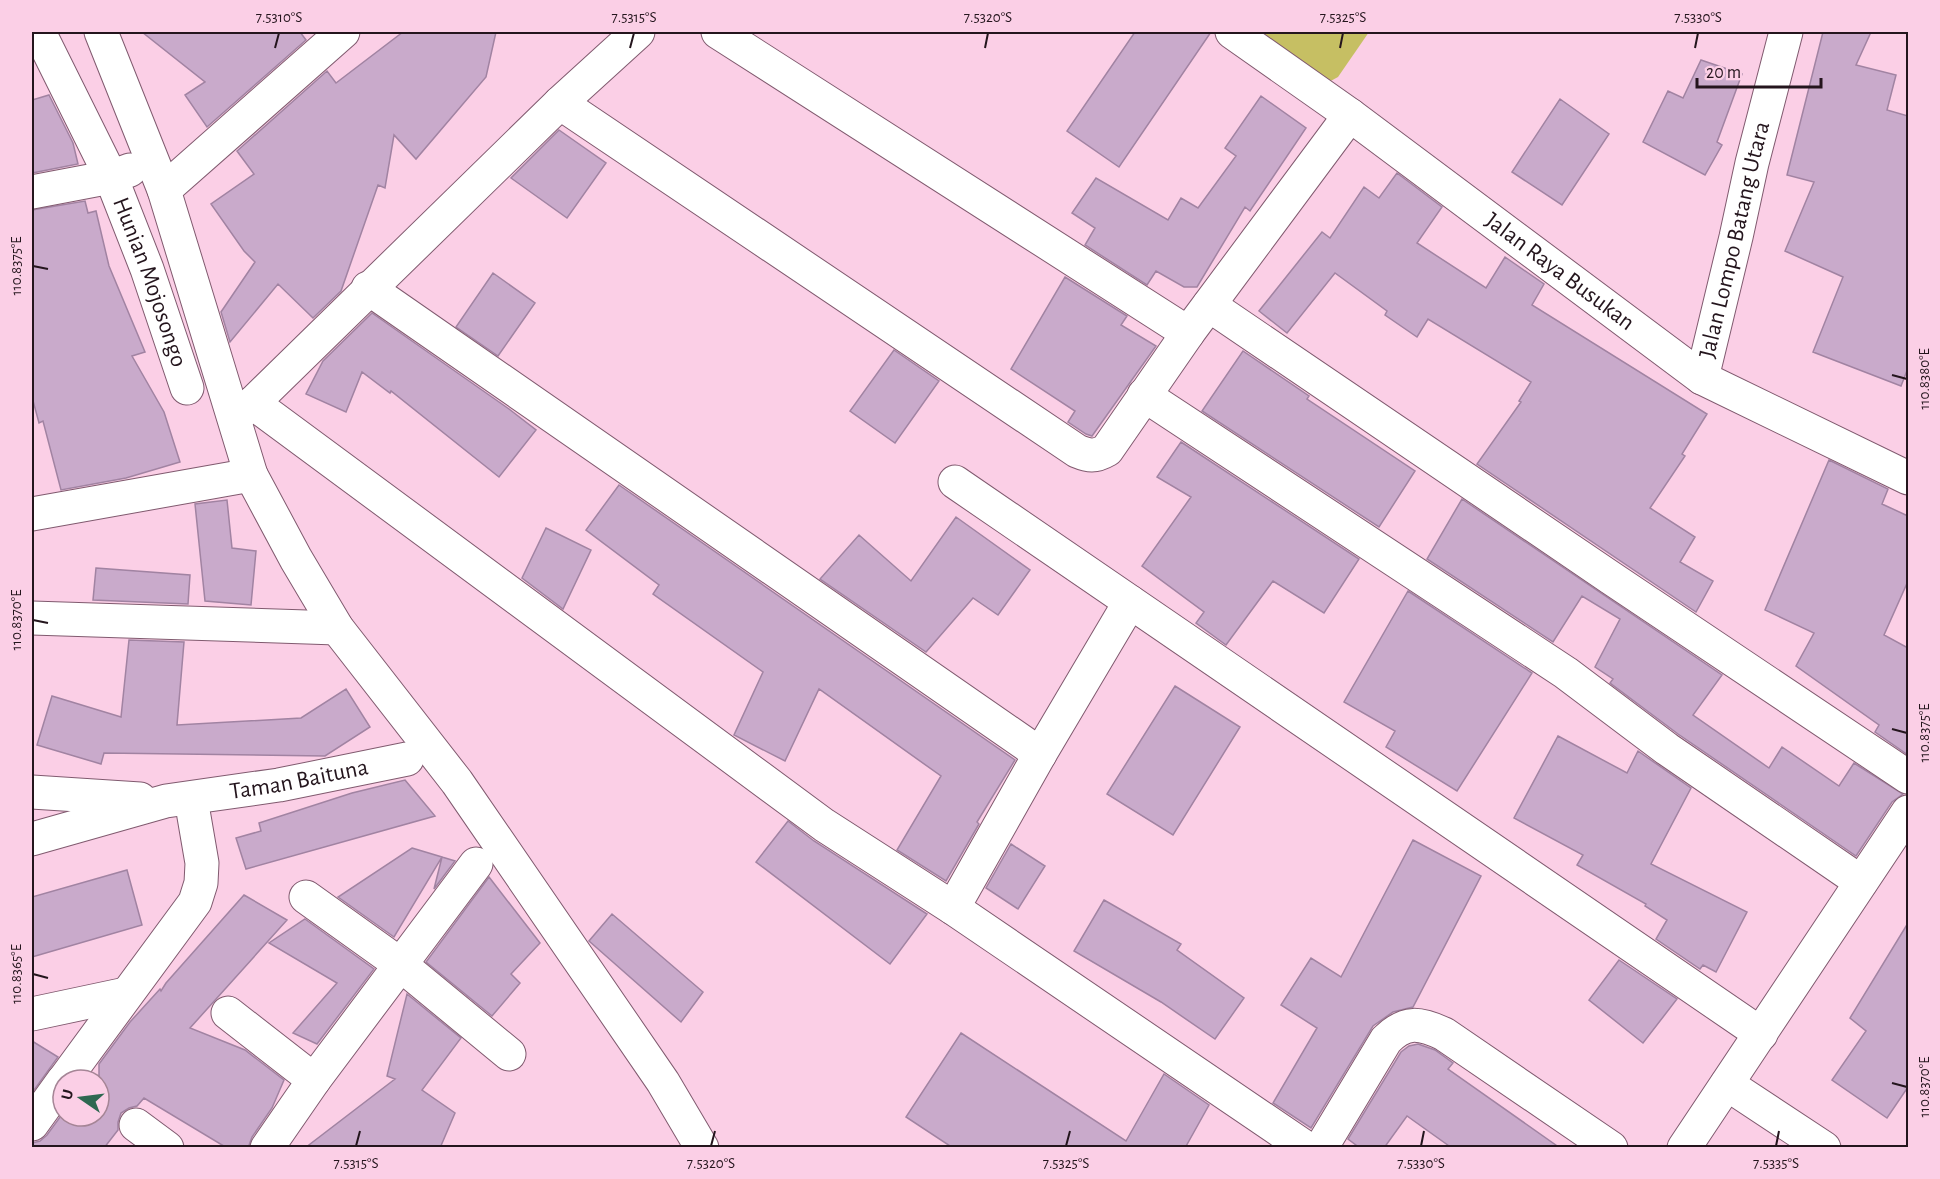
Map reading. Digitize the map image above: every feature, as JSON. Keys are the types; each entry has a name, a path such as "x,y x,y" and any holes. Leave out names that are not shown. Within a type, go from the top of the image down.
{"street":[{"name":"Hunian Mojosongo","path":"39,32 111,177 147,268 187,388"},
{"path":"101,32 158,176 244,410 251,475 296,560 337,628 457,782 663,1082 702,1148"},
{"path":"111,177 158,176 343,32"},
{"path":"244,410 560,103 638,32"},
{"path":"718,32 1188,333"},
{"name":"Jalan Raya Busukan","path":"1232,32 1350,115 1702,378 1908,478"},
{"name":"Jalan Lompo Batang Utara","path":"1702,378 1752,163 1786,32"},
{"path":"560,103 1077,451 1090,456 1107,450 1209,304 1350,115"},
{"name":"Hunian Mojosongo","path":"32,192 111,177"},
{"path":"368,288 1040,754"},
{"path":"1209,304 1601,572 1908,777"},
{"path":"1144,395 1566,673 1668,749 1861,882"},
{"path":"244,410 824,825 953,908 1306,1148"},
{"path":"32,514 251,475"},
{"path":"955,482 1761,1034"},
{"path":"953,908 1130,602"},
{"path":"32,618 337,628"},
{"name":"Taman Baituna","path":"32,839 179,800 279,785 407,759"},
{"name":"Taman Baituna","path":"32,792 179,800"},
{"path":"72,1068 195,902 201,883 202,863 179,800"},
{"path":"1683,1148 1908,812"},
{"path":"267,1148 314,1080 476,864"},
{"path":"306,897 401,965 509,1054"},
{"path":"32,1014 126,994"},
{"path":"228,1013 314,1080"},
{"path":"1321,1148 1386,1040 1397,1029 1412,1025 1427,1026 1444,1034 1611,1148"},
{"path":"1727,1084 1824,1148"},
{"path":"32,1124 51,1098"},
{"path":"136,1125 167,1148"}],"shaded area":[{"path":"1248,32 1369,32 1338,77 1327,83"}],"building":[{"path":"142,32 300,32 306,40 207,127 185,95 205,82"},
{"path":"403,32 496,32 486,77 416,159 394,135 385,188 378,185 341,291 313,318 278,284 230,342 221,312 255,262 244,251 211,204 254,174 237,151 327,71 336,83"},
{"path":"1135,32 1211,32 1119,167 1067,131"},
{"path":"1823,32 1871,32 1856,65 1896,75 1887,110 1908,116 1908,368 1901,386 1813,352 1843,277 1785,251 1814,182 1787,175"},
{"path":"1701,60 1742,74 1717,142 1722,145 1705,175 1643,142 1668,91 1683,98"},
{"path":"49,95 73,143 78,164 32,173 32,100"},
{"path":"1261,96 1306,128 1250,211 1245,207 1197,287 1184,287 1156,271 1147,285 1085,245 1095,228 1072,213 1096,178 1168,220 1181,198 1198,208 1236,156 1225,148"},
{"path":"1560,99 1609,134 1562,205 1512,172"},
{"path":"559,130 606,163 567,218 511,178"},
{"path":"1397,173 1442,207 1417,243 1486,288 1505,257 1544,284 1532,305 1707,414 1682,454 1685,456 1650,508 1695,537 1680,562 1713,581 1696,612 1477,464 1521,402 1519,401 1531,382 1428,319 1417,337 1385,315 1387,311 1335,273 1287,333 1259,311 1322,232 1330,238 1364,187 1379,198"},
{"path":"85,201 88,213 96,211 109,266 145,352 132,356 164,412 180,462 126,478 61,490 43,421 39,423 32,397 32,210"},
{"path":"493,273 535,303 498,356 456,327"},
{"path":"1065,277 1127,316 1121,325 1156,346 1092,436 1068,422 1075,411 1011,369"},
{"path":"372,313 536,430 499,477 391,391 390,393 362,372 346,412 306,394 323,361"},
{"path":"894,350 939,381 895,443 850,411"},
{"path":"1243,351 1309,396 1307,399 1415,471 1379,527 1202,411"},
{"path":"1181,442 1359,559 1324,613 1273,581 1226,645 1196,623 1204,612 1142,566 1191,497 1157,477"},
{"path":"1829,460 1888,489 1882,504 1908,516 1908,581 1884,635 1908,648 1908,755 1875,732 1879,725 1796,666 1814,633 1765,610"},
{"path":"619,485 1015,760 977,822 979,824 946,881 897,850 941,776 819,689 785,761 734,735 763,672 653,594 659,585 586,530"},
{"path":"1462,499 1722,675 1693,715 1769,768 1782,747 1839,786 1854,763 1903,794 1892,802 1856,856 1678,734 1610,683 1613,679 1595,667 1620,619 1582,596 1553,642 1427,559"},
{"path":"227,500 232,548 256,551 251,605 205,601 195,504"},
{"path":"956,517 1030,570 998,615 973,598 926,652 820,579 859,535 911,581"},
{"path":"546,528 591,550 563,609 522,578"},
{"path":"96,568 190,575 188,604 93,600"},
{"path":"1408,591 1532,673 1457,791 1386,747 1395,731 1344,702"},
{"path":"129,640 184,642 177,725 301,718 346,689 370,727 325,756 104,753 101,764 37,745 52,696 121,717"},
{"path":"1175,686 1240,727 1173,835 1107,794"},
{"path":"1558,736 1627,773 1638,751 1691,788 1651,864 1747,912 1716,972 1703,965 1700,969 1656,939 1667,920 1645,906 1646,904 1577,865 1583,855 1514,818"},
{"path":"405,780 435,816 246,869 236,838 261,831 259,823 352,793"},
{"path":"788,821 814,841 927,914 890,964 756,862"},
{"path":"1413,840 1481,876 1413,1007 1393,1012 1373,1026 1311,1128 1273,1103 1317,1028 1281,1005 1311,958 1341,977"},
{"path":"1011,844 1045,866 1018,909 986,888"},
{"path":"412,848 442,857 394,937 338,897"},
{"path":"442,857 455,861 434,889"},
{"path":"127,870 142,925 32,957 32,897"},
{"path":"489,877 540,943 511,974 520,983 492,1016 426,962"},
{"path":"244,895 287,920 190,1028 245,1050 284,1080 272,1108 252,1137 248,1148 227,1148 144,1098 137,1106 121,1113 118,1130 104,1148 32,1148 32,1143 40,1141 52,1128 111,1128 111,1068 99,1068 99,1064 130,1022"},
{"path":"1104,900 1181,944 1177,950 1244,998 1215,1039 1161,1002 1074,951"},
{"path":"612,914 703,992 681,1022 589,941"},
{"path":"305,919 374,969 317,1044 293,1033 337,983 269,943"},
{"path":"1908,923 1908,1087 1887,1118 1832,1080 1866,1031 1850,1018"},
{"path":"1619,960 1677,999 1643,1043 1589,1000"},
{"path":"407,994 461,1038 422,1090 455,1113 440,1148 305,1148 395,1079 387,1076"},
{"path":"961,1033 1126,1141 1164,1074 1209,1105 1185,1148 953,1148 906,1117"},
{"path":"32,1041 58,1057 32,1093"},
{"path":"1418,1044 1435,1050 1453,1063 1448,1069 1560,1148 1452,1148 1407,1116 1384,1148 1360,1148 1348,1139 1401,1052 1409,1046"}]}
